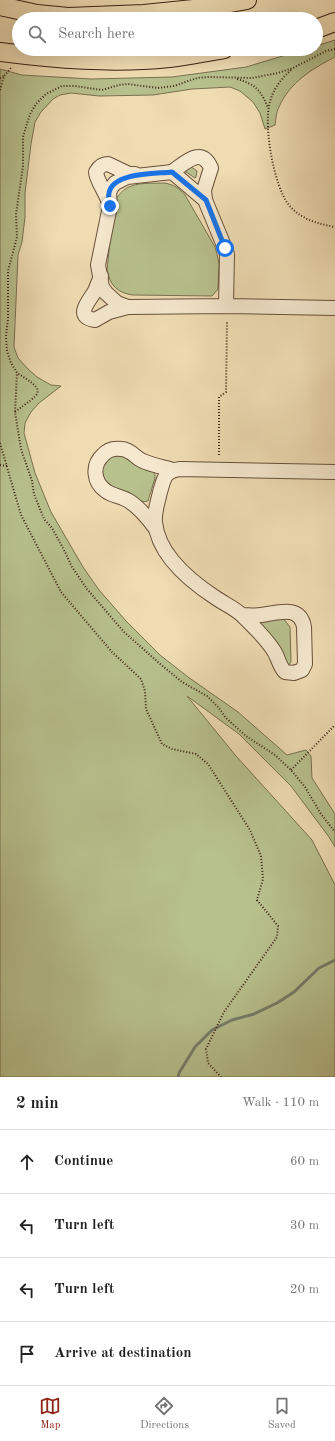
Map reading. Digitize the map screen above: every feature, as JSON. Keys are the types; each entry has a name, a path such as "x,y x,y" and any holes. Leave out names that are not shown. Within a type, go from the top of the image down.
{"main road":[{"path":"169,12 203,8 247,0"},
{"path":"0,6 28,12"},
{"path":"323,26 335,22"},
{"path":"0,52 12,54"},
{"path":"33,56 76,60 126,60 181,56"}],"street":[{"path":"128,307 117,303 106,293 102,287 98,265 110,206 109,193 111,188 115,183 127,177 172,172 194,157 199,157 205,160 211,168 204,190 206,200 226,254 226,306"},
{"path":"110,206 106,195 97,180 96,172 98,168 108,164 128,174 140,175"},
{"path":"172,172 206,200"},
{"path":"101,276 94,292 84,307 85,314 88,318 95,320 109,312 128,307 226,306 335,308"},
{"path":"242,615 256,616 293,612 297,615 304,627 305,664 302,670 298,673 285,672 270,645 242,615 192,581 168,554 156,529 147,516 136,506 106,492 101,487 97,481 95,469 96,463 110,449 116,448 128,450 142,461 173,470 335,472"},
{"path":"156,529 156,510 164,478 173,470"}],"path":[{"path":"323,53 335,49"},
{"path":"0,78 18,63 22,56"},
{"path":"15,412 32,399 37,394 38,390 32,382 17,373 11,363 6,336 8,319 8,271 17,237 16,214 23,166 23,136 30,114 36,104 46,94 55,88 62,86 75,86 102,90 119,85 138,84 158,88 174,86 197,78 209,76 252,78 278,73 293,68 316,56"},
{"path":"293,68 283,78 276,89 268,109 272,164 279,190 289,206 302,216 318,224 335,227"},
{"path":"0,90 4,76"},
{"path":"234,78 250,83 256,88 261,94 268,109"},
{"path":"220,455 220,397 226,392 227,321"},
{"path":"17,373 15,412 21,449 38,506 44,520 52,528 72,567 87,589 124,632 159,664 182,682 207,696 236,727 291,770 305,787 321,814 335,832"},
{"path":"0,443 21,515 61,592 112,652 141,679 145,691 146,709 162,744 172,749 196,754 208,764 250,830 261,856 263,879 256,900 278,926 277,937 224,1012 206,1049 208,1063 221,1077"},
{"path":"0,465 7,466"},
{"path":"291,770 335,725"}],"green space":[{"path":"335,40 335,57 318,66 295,83 278,109 275,125 265,129 260,113 253,102 240,91 230,87 192,89 153,95 99,96 71,93 60,95 53,99 41,112 35,122 31,144 25,193 25,217 22,242 18,255 14,347 18,358 37,377 51,385 61,386 39,403 31,412 25,423 24,433 35,473 51,512 83,567 99,590 127,622 160,655 188,677 238,712 287,755 306,750 311,756 312,778 335,814 335,847 291,786 239,734 187,696 236,756 312,840 335,885 335,1077 0,1077 0,69 22,75 91,79 172,77 246,67 283,56 323,56 323,44"},
{"path":"190,166 197,171 195,178 183,170"},
{"path":"165,183 181,190 185,195 215,247 219,264 218,289 212,296 133,295 119,290 110,280 107,270 114,203 118,196 129,187 142,184"},
{"path":"115,455 124,455 155,474 148,501 131,498 117,490 102,478 102,469 104,464 108,459"},
{"path":"283,618 290,627 291,662 287,667 257,623 259,621"}],"waterway":[{"path":"178,1077 195,1047 212,1030 232,1020 254,1014 277,1003 294,992 319,968 335,960"}],"route":[{"path":"110,206 109,193 111,188 121,179 140,175 172,172 206,200 225,248"}]}
